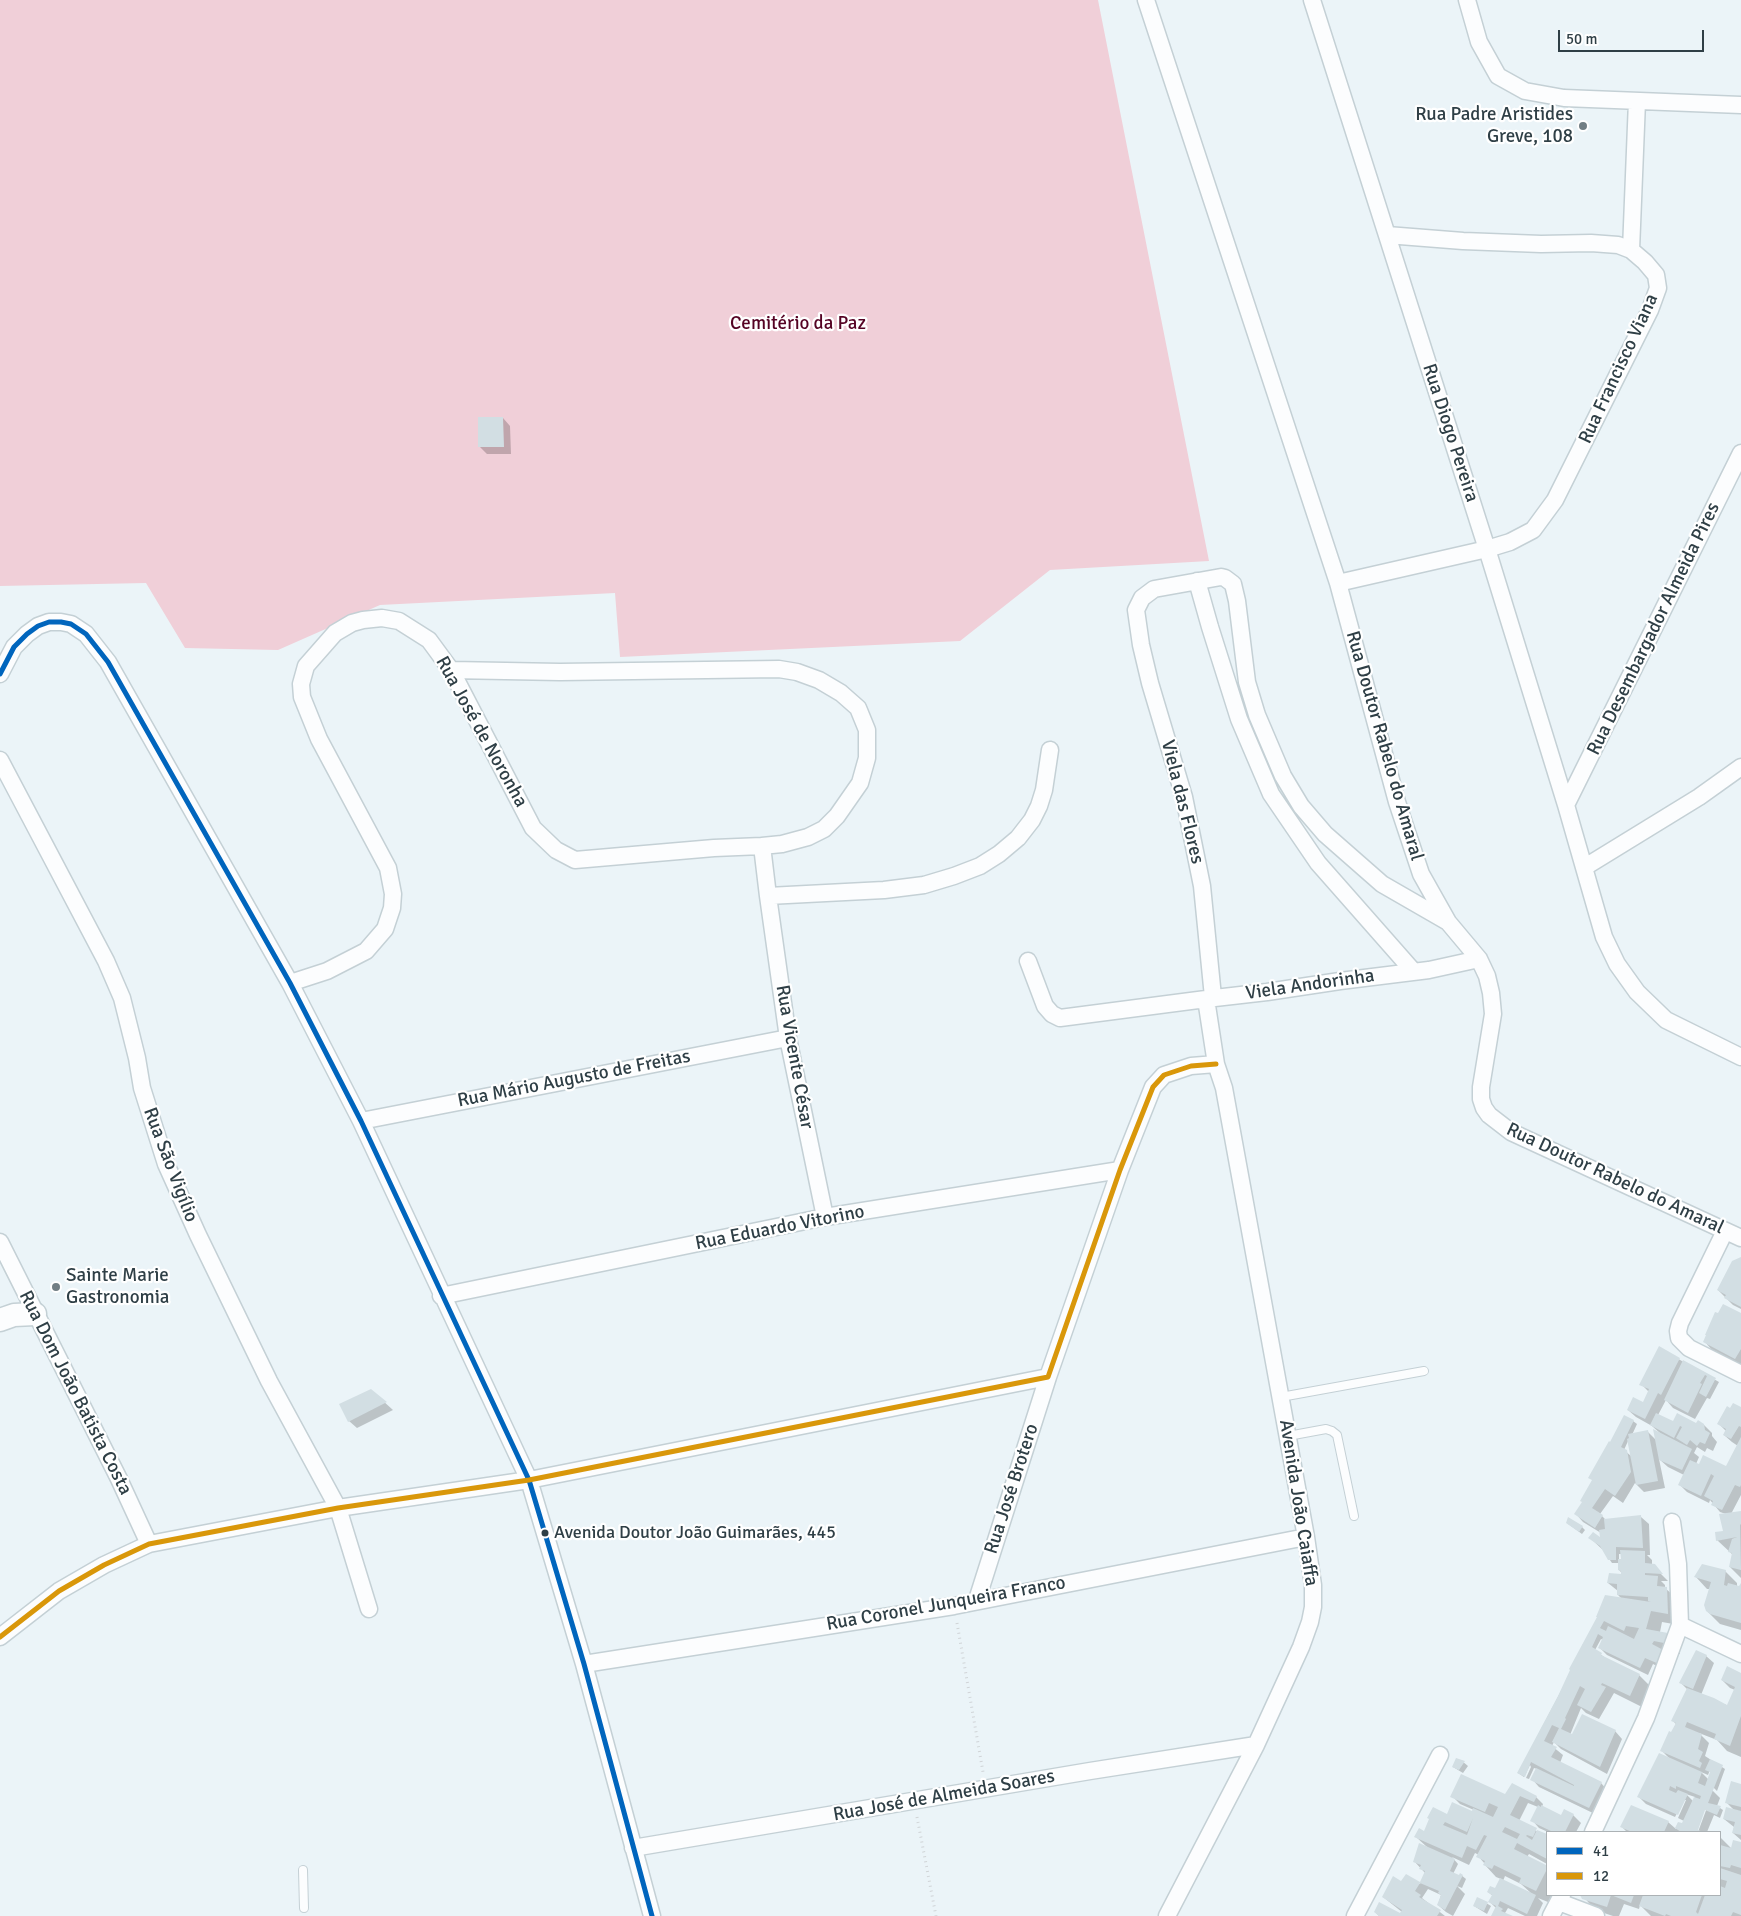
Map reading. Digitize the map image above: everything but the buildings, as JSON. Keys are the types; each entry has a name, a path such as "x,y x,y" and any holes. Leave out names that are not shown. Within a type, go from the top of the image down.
{"main road":[{"path":"0,1320 14,1315 35,1314"}],"street":[{"name":"Rua Doutor Rabelo do Amaral","path":"1146,0 1338,582 1397,802 1421,874 1448,922 1479,959 1487,976 1493,1014 1480,1099 1484,1108 1489,1115 1511,1132 1741,1238"},
{"name":"Rua Diogo Pereira","path":"1312,0 1487,549 1585,867 1604,937 1617,964 1637,992 1666,1020 1741,1057"},
{"path":"1467,0 1479,42 1498,76 1525,91 1564,98 1741,105"},
{"path":"1387,235 1462,241 1541,244 1591,243 1618,245 1632,250 1637,101"},
{"name":"Rua Francisco Viana","path":"1338,582 1487,549 1510,542 1533,530 1555,500 1650,310 1658,288 1656,275 1632,250"},
{"name":"Rua Desembargador Almeida Pires","path":"1566,805 1741,452"},
{"path":"1414,972 1318,863 1271,794 1239,719 1197,581 1221,577 1233,584 1237,600 1247,682 1257,715 1283,776 1301,806 1325,834 1382,884 1448,922"},
{"name":"Viela das Flores","path":"1197,581 1154,589 1142,598 1136,610 1141,645 1150,684 1184,797 1200,877 1209,998"},
{"name":"Rua José de Noronha","path":"290,983 327,971 366,951 384,929 392,908 393,894 388,868 318,739 302,697 301,684 306,666 334,633 352,623 382,618 399,621 429,640 451,670 533,828 556,850 575,860 714,848 762,846 782,844 808,837 824,829 837,816 860,783 867,758 867,730 858,708 841,693 819,680 797,672 778,669 560,672 451,670"},
{"path":"0,674 14,647 38,626 49,622 61,622 71,624 86,634 108,662 290,983 361,1120 441,1296 529,1480 584,1664 652,1916"},
{"path":"768,896 884,890 924,885 980,866 999,854 1018,838 1032,820 1044,790 1050,750"},
{"name":"Rua São Vigílio","path":"0,760 102,952 122,998 137,1058 142,1088 166,1164 198,1235 269,1381 338,1508 368,1609"},
{"path":"1585,867 1699,797 1741,768"},
{"name":"Rua Vicente César","path":"762,846 788,1038 825,1217"},
{"name":"Viela Andorinha","path":"1028,961 1045,1006 1052,1014 1060,1018 1414,972 1479,959"},
{"path":"1209,998 1216,1064"},
{"name":"Rua Mário Augusto de Freitas","path":"361,1120 788,1038"},
{"name":"Rua José Brotero","path":"977,1600 1048,1377 1120,1170 1153,1087 1164,1075 1191,1066 1216,1064"},
{"name":"Avenida João Caiaffa","path":"1167,1916 1256,1745 1301,1647 1313,1607 1313,1585 1306,1537 1288,1436 1224,1088 1216,1064"},
{"name":"Rua Eduardo Vitorino","path":"441,1296 825,1217 1120,1170"},
{"path":"1725,1231 1680,1323 1678,1331 1679,1338 1689,1348 1741,1374"},
{"name":"Rua Dom João Batista Costa","path":"0,1242 120,1479 149,1544"},
{"path":"0,1637 59,1591 104,1565 149,1544 338,1508 529,1480 1048,1377"},
{"path":"1593,1831 1646,1718 1680,1624 1678,1564 1672,1522"},
{"name":"Rua Coronel Junqueira Franco","path":"584,1664 954,1606 1306,1537"},
{"path":"1680,1624 1741,1654"},
{"name":"Rua José de Almeida Soares","path":"633,1848 1256,1745"},
{"path":"1355,1916 1440,1755"},
{"path":"1557,1904 1596,1916"}],"lane":[{"path":"1281,1397 1424,1371"},
{"path":"1288,1436 1326,1429 1337,1435 1354,1516"},
{"path":"303,1870 304,1908"}],"path":[{"path":"954,1606 984,1776 988,1789"},
{"path":"914,1802 936,1916"}],"green space":[{"name":"Cemitério da Paz","path":"0,0 1098,0 1209,561 1050,570 960,641 620,657 615,593 380,605 278,650 185,648 146,583 0,586"}],"transit line":[{"name":"41","path":"0,674 14,647 38,626 49,622 61,622 71,624 86,634 108,662 290,983 361,1121 529,1480 584,1664 652,1916"},
{"name":"12","path":"0,1637 59,1591 104,1565 149,1544 338,1508 529,1480 1048,1377 1120,1170 1153,1087 1164,1075 1191,1066 1216,1064"}],"place":[{"name":"Rua Padre Aristides Greve, 108","path":"1583,126"},
{"name":"Sainte Marie Gastronomia","path":"56,1287"},
{"name":"Avenida Doutor João Guimarães, 445","path":"545,1533"}]}
